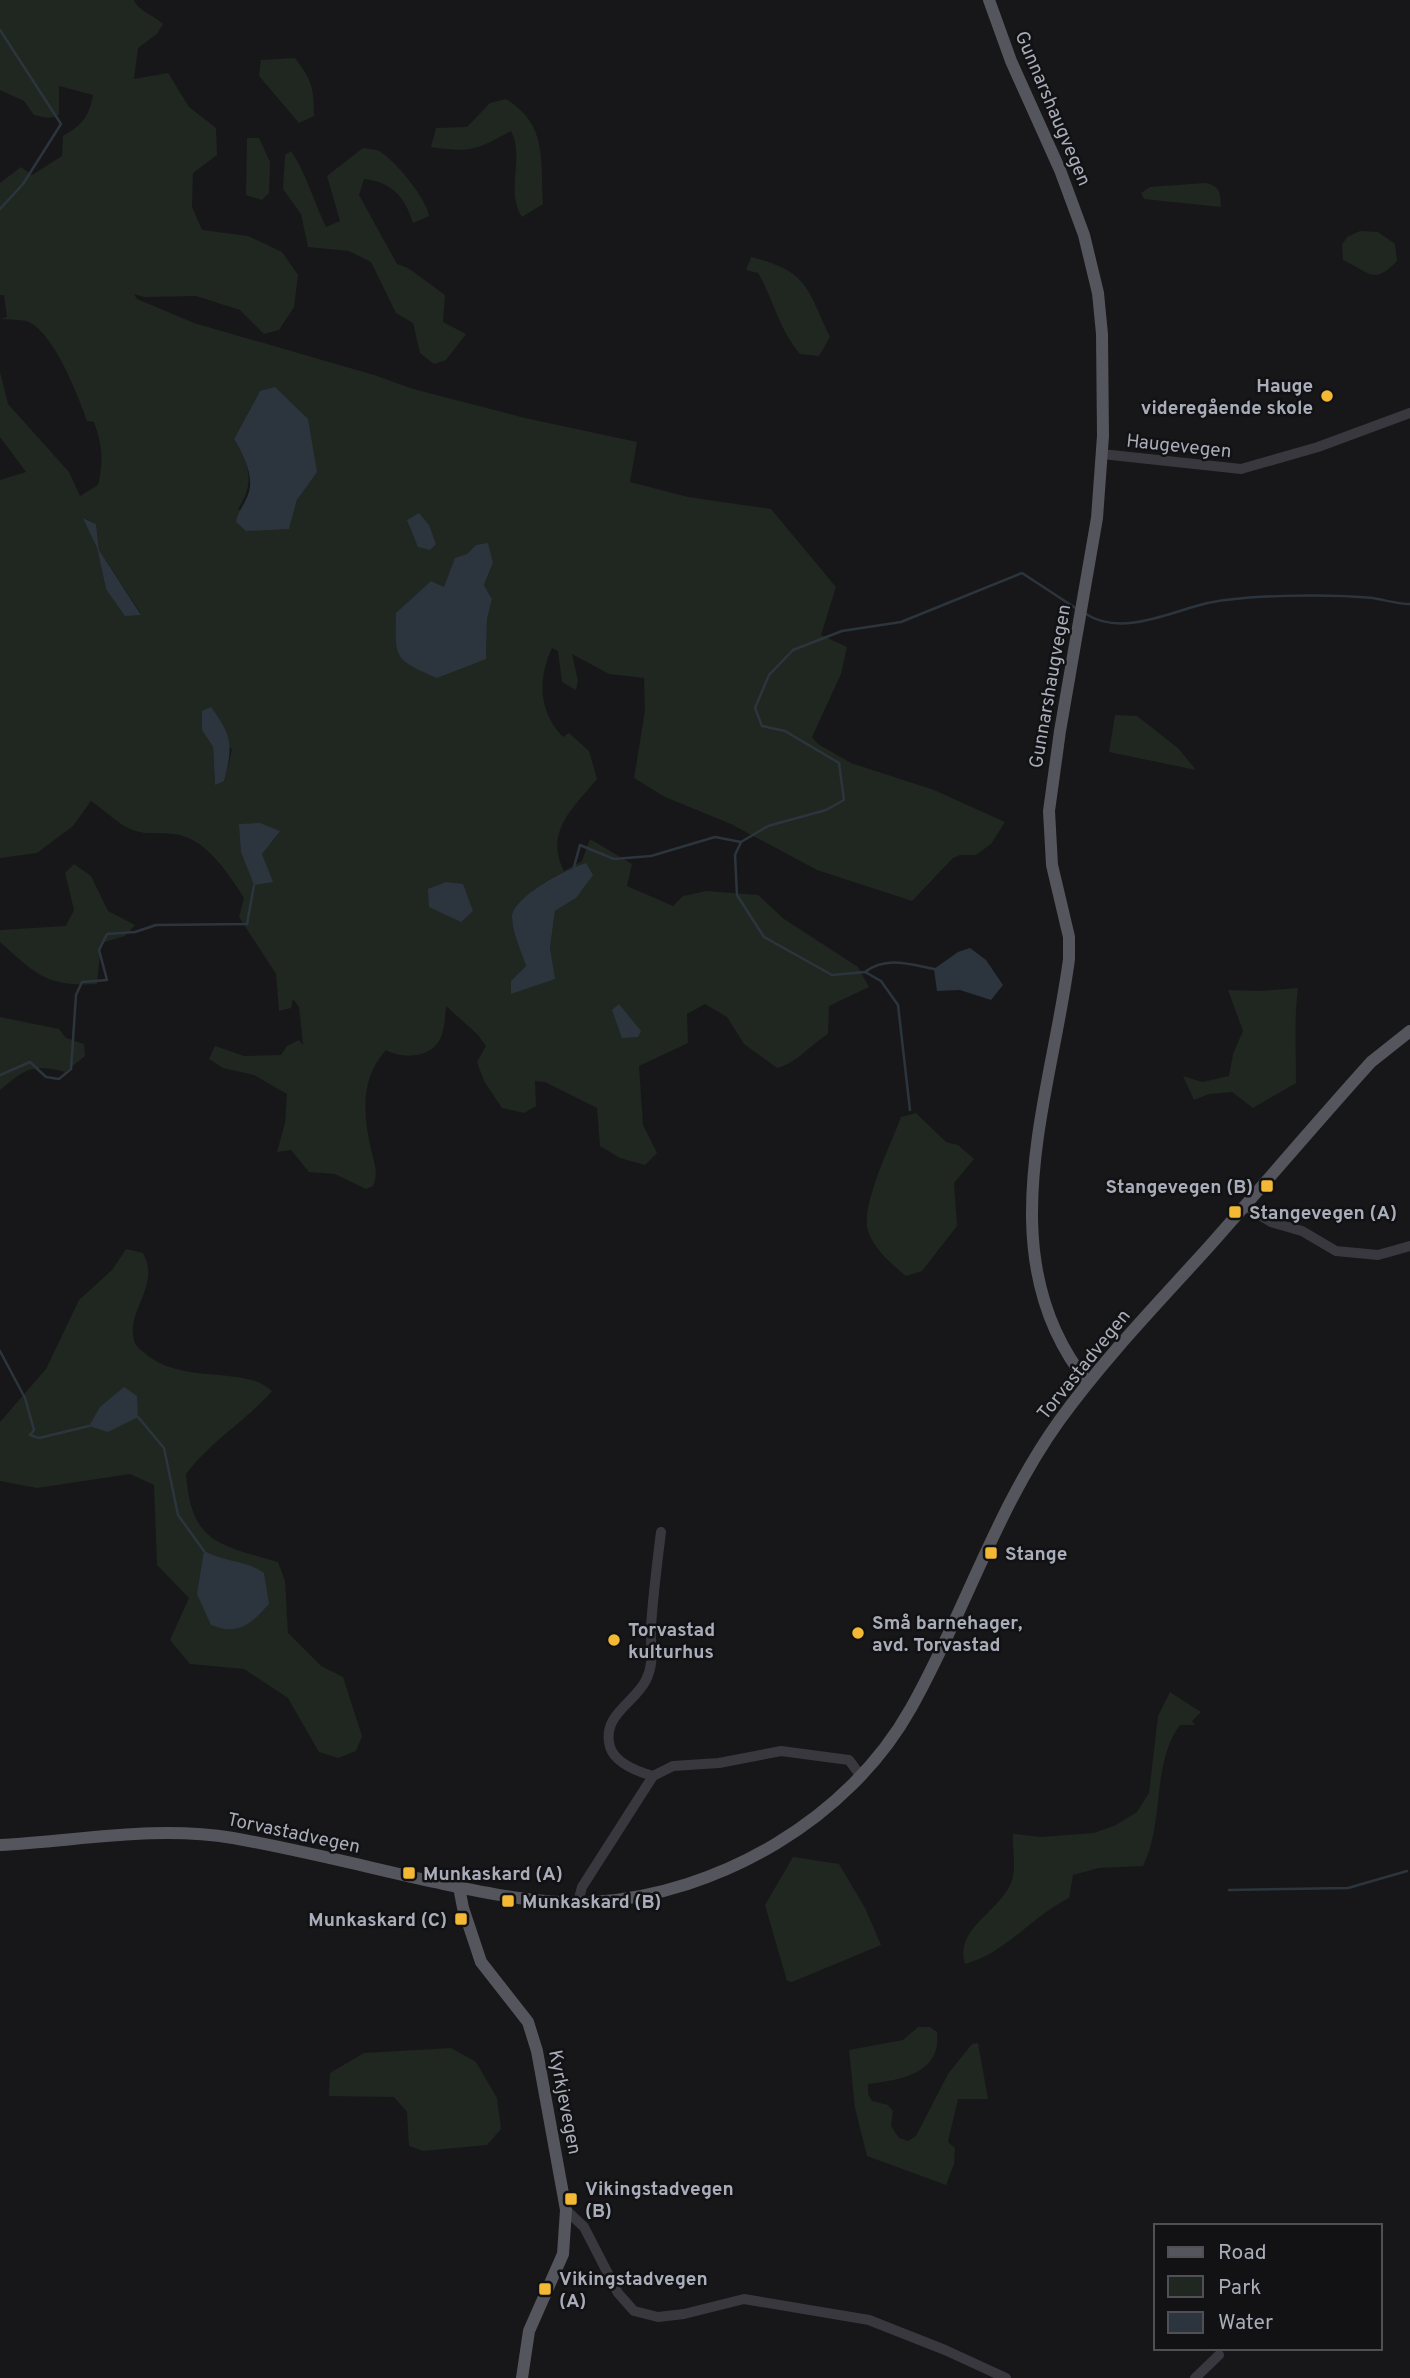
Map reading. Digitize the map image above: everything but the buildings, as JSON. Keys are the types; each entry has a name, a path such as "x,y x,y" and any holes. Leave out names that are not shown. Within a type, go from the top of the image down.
{"main road":[{"name":"Gunnarshaugvegen","path":"989,0 1011,61 1060,170 1091,259 1102,334 1102,454 1094,544 1060,731 1049,811 1052,865 1069,937 1069,959 1037,1129 1032,1199 1035,1254 1047,1312 1054,1333 1088,1383"},
{"name":"Torvastadvegen","path":"0,1844 140,1833 197,1833 259,1843 459,1887 531,1900 578,1902 621,1899 667,1890 741,1862 800,1828 860,1775 910,1710 1031,1466 1088,1383 1371,1062 1410,1031"},
{"name":"Kyrkjevegen","path":"459,1887 481,1962 528,2022 537,2051 566,2210 563,2254 529,2331 522,2378"}],"street":[{"name":"Haugevegen","path":"1102,454 1241,469 1318,447 1410,413"},
{"path":"1245,1206 1271,1222 1302,1231 1336,1251 1378,1255 1410,1246"},
{"path":"653,1776 616,1757 610,1746 610,1725 618,1711 645,1683 651,1666 654,1576 661,1532"},
{"path":"578,1902 582,1887 653,1776 673,1766 730,1762 781,1751 849,1760 860,1775"},
{"path":"566,2210 584,2227 618,2293 634,2311 658,2317 744,2300 869,2320 901,2331 1006,2378"},
{"path":"1195,2378 1219,2355"}],"green space":[{"path":"0,0 134,0 139,8 163,24 157,34 138,48 134,79 168,73 189,107 216,128 217,155 193,173 192,207 202,230 248,236 282,252 298,275 294,307 279,330 264,334 240,310 196,296 144,297 134,294 137,299 194,323 374,375 413,389 525,418 637,442 630,482 688,497 771,509 836,587 821,635 847,647 841,674 812,737 818,744 851,763 934,790 1005,822 991,844 976,855 953,858 912,901 817,870 731,824 665,797 634,778 645,711 644,678 609,674 572,654 578,681 576,690 562,682 558,651 552,648 544,672 545,706 563,737 569,733 589,751 597,779 564,821 557,844 564,871 582,861 590,839 632,864 627,886 673,906 683,896 707,891 758,895 784,919 858,967 869,987 829,1006 828,1034 797,1058 777,1068 744,1044 727,1017 705,1004 687,1014 688,1043 639,1066 643,1125 657,1153 645,1165 620,1158 600,1146 597,1108 545,1082 535,1081 536,1106 524,1113 502,1108 484,1081 477,1062 486,1046 478,1035 446,1006 442,1034 433,1048 410,1056 386,1050 372,1073 365,1110 376,1176 373,1186 366,1189 335,1174 309,1172 291,1150 277,1152 285,1123 287,1094 254,1075 223,1068 209,1059 215,1046 244,1056 281,1055 287,1046 299,1040 303,1045 299,1007 293,999 291,1008 279,1011 276,974 239,917 244,898 206,849 174,834 132,830 91,801 73,826 37,853 0,858 0,480 26,472 0,437 0,372 8,404 69,472 80,496 98,485 101,460 94,422 87,421 56,352 29,322 1,319 7,317 4,295 0,295 0,183 21,167 32,175 62,156 63,136 84,120 93,95 59,86 59,115 49,118 34,115 24,101 0,90","holes":["260,391 306,487 297,500 289,529 238,509 247,491 248,474 244,457 234,439","84,518 96,524 99,550 141,614 106,589 97,548","476,545 493,563 484,585 492,599 487,619 486,658 431,581 444,587","202,711 232,750 224,781 215,784 213,747 202,729","586,863 576,898 555,911 550,948 554,979 511,993 511,982 526,966 513,929 514,909 542,884"]},
{"path":"295,58 311,85 313,98 314,116 299,123 259,76 261,60"},
{"path":"506,99 529,120 539,144 541,158 543,204 522,217 515,197 516,152 511,131 490,142 465,150 431,147 436,128 467,127 490,103"},
{"path":"247,138 259,138 270,162 269,193 262,200 246,195"},
{"path":"363,148 379,151 386,156 417,190 427,209 429,216 413,223 396,192 382,183 364,179 359,195 397,264 408,268 445,295 443,322 466,334 446,360 434,364 420,353 413,323 396,313 371,262 349,251 308,247 301,214 283,189 285,155 291,151 306,178 326,227 340,221 327,176"},
{"path":"1205,183 1219,191 1221,207 1144,199 1141,193 1150,187"},
{"path":"1360,231 1378,232 1395,244 1397,261 1389,269 1376,275 1343,260 1342,245 1347,237"},
{"path":"751,257 784,269 795,276 810,294 830,337 819,356 800,354 793,344 758,273 746,270"},
{"path":"1115,715 1137,716 1178,748 1196,770 1109,752"},
{"path":"74,864 91,876 108,911 135,925 125,936 101,943 97,984 65,983 43,976 0,942 0,930 66,926 74,910 65,873"},
{"path":"1298,988 1296,1083 1253,1108 1232,1092 1209,1094 1194,1100 1183,1076 1202,1082 1229,1076 1233,1054 1243,1031 1228,990"},
{"path":"0,1017 59,1029 66,1038 84,1044 85,1056 65,1072 44,1068 30,1070 0,1090"},
{"path":"916,1113 946,1142 958,1145 974,1159 954,1183 957,1226 922,1271 906,1276 879,1250 868,1231 867,1220 884,1157 901,1117"},
{"path":"126,1249 143,1253 147,1265 146,1287 133,1329 135,1343 140,1349 161,1364 174,1369 244,1378 260,1383 272,1391 186,1474 189,1497 194,1514 212,1538 239,1551 278,1562 285,1581 288,1633 321,1666 343,1677 362,1736 356,1751 338,1758 319,1752 288,1698 244,1669 190,1664 170,1640 189,1598 157,1565 154,1485 130,1474 37,1488 0,1481 0,1422 46,1369 79,1300 112,1270"},
{"path":"1170,1692 1201,1712 1192,1721 1195,1725 1180,1725 1171,1740 1161,1775 1150,1849 1143,1866 1099,1868 1073,1875 1069,1898 993,1952 965,1964 963,1952 972,1930 998,1903 1011,1883 1014,1865 1013,1834 1041,1837 1094,1833 1116,1825 1137,1812 1149,1793 1158,1716"},
{"path":"793,1857 839,1864 865,1908 881,1945 792,1982 787,1981 765,1905"},
{"path":"918,2027 930,2027 937,2032 937,2046 933,2058 916,2073 868,2084 868,2094 872,2101 888,2105 893,2111 891,2126 899,2138 908,2141 916,2136 948,2074 972,2044 978,2043 988,2099 958,2099 948,2142 955,2148 954,2164 946,2185 867,2156 855,2108 849,2050 903,2040"},
{"path":"451,2048 476,2062 497,2098 501,2129 487,2145 423,2151 409,2146 407,2112 394,2097 329,2096 330,2073 364,2053"}],"water":[{"path":"275,387 308,419 317,472 297,500 289,529 246,531 236,522 249,492 250,478 244,457 234,439 260,391"},
{"path":"419,513 429,525 436,544 430,550 418,547 407,520"},
{"path":"83,518 96,524 99,550 141,615 125,616 106,589 97,548"},
{"path":"488,543 493,563 484,585 492,599 487,619 486,659 437,678 412,666 400,656 397,649 396,613 431,581 444,587 455,558 467,554 476,545"},
{"path":"211,707 224,726 230,750 224,781 215,785 213,747 202,730 202,711"},
{"path":"260,823 280,831 262,854 273,882 254,885 241,852 239,824"},
{"path":"586,863 593,875 576,898 555,911 550,948 555,979 511,994 511,981 526,966 513,929 514,909 542,884"},
{"path":"446,882 463,884 473,911 461,922 429,907 428,889"},
{"path":"970,948 986,960 1003,985 991,1000 960,990 937,991 934,969 958,952"},
{"path":"619,1004 641,1031 638,1037 622,1038 612,1010"},
{"path":"124,1387 137,1396 138,1417 108,1432 89,1426 100,1407"},
{"path":"204,1551 264,1573 269,1604 244,1626 229,1629 211,1625 197,1594"}],"waterway":[{"path":"0,30 61,124 23,184 0,209"},
{"path":"910,1110 898,1005 881,981 865,972 832,975 764,937 737,895 735,855 741,842 768,826 826,810 844,800 839,763 785,731 762,726 755,708 769,675 793,650 842,631 901,622 1022,573 1077,609"},
{"path":"1086,614 1099,620 1128,623 1158,618 1217,601 1285,596 1373,598 1410,604"},
{"path":"574,867 580,845 614,859 651,856 715,837 741,842"},
{"path":"0,1075 30,1062 46,1077 59,1079 71,1069 76,995 82,982 107,980 99,950 107,934 135,932 156,925 247,924 254,885"},
{"path":"865,972 889,963 934,969"},
{"path":"0,1351 25,1398 34,1430 30,1435 39,1438 89,1426"},
{"path":"138,1417 164,1448 178,1515 204,1551"},
{"path":"1229,1890 1348,1888 1407,1871"}],"place":[{"name":"Hauge videregående skole","path":"1327,396"},
{"name":"Stangevegen (B)","path":"1267,1186"},
{"name":"Stangevegen (A)","path":"1235,1212"},
{"name":"Stange","path":"991,1553"},
{"name":"Små barnehager, avd. Torvastad","path":"858,1633"},
{"name":"Torvastad kulturhus","path":"614,1640"},
{"name":"Munkaskard (A)","path":"409,1873"},
{"name":"Munkaskard (B)","path":"508,1901"},
{"name":"Munkaskard (C)","path":"461,1919"},
{"name":"Vikingstadvegen (B)","path":"571,2199"},
{"name":"Vikingstadvegen (A)","path":"545,2289"}]}
